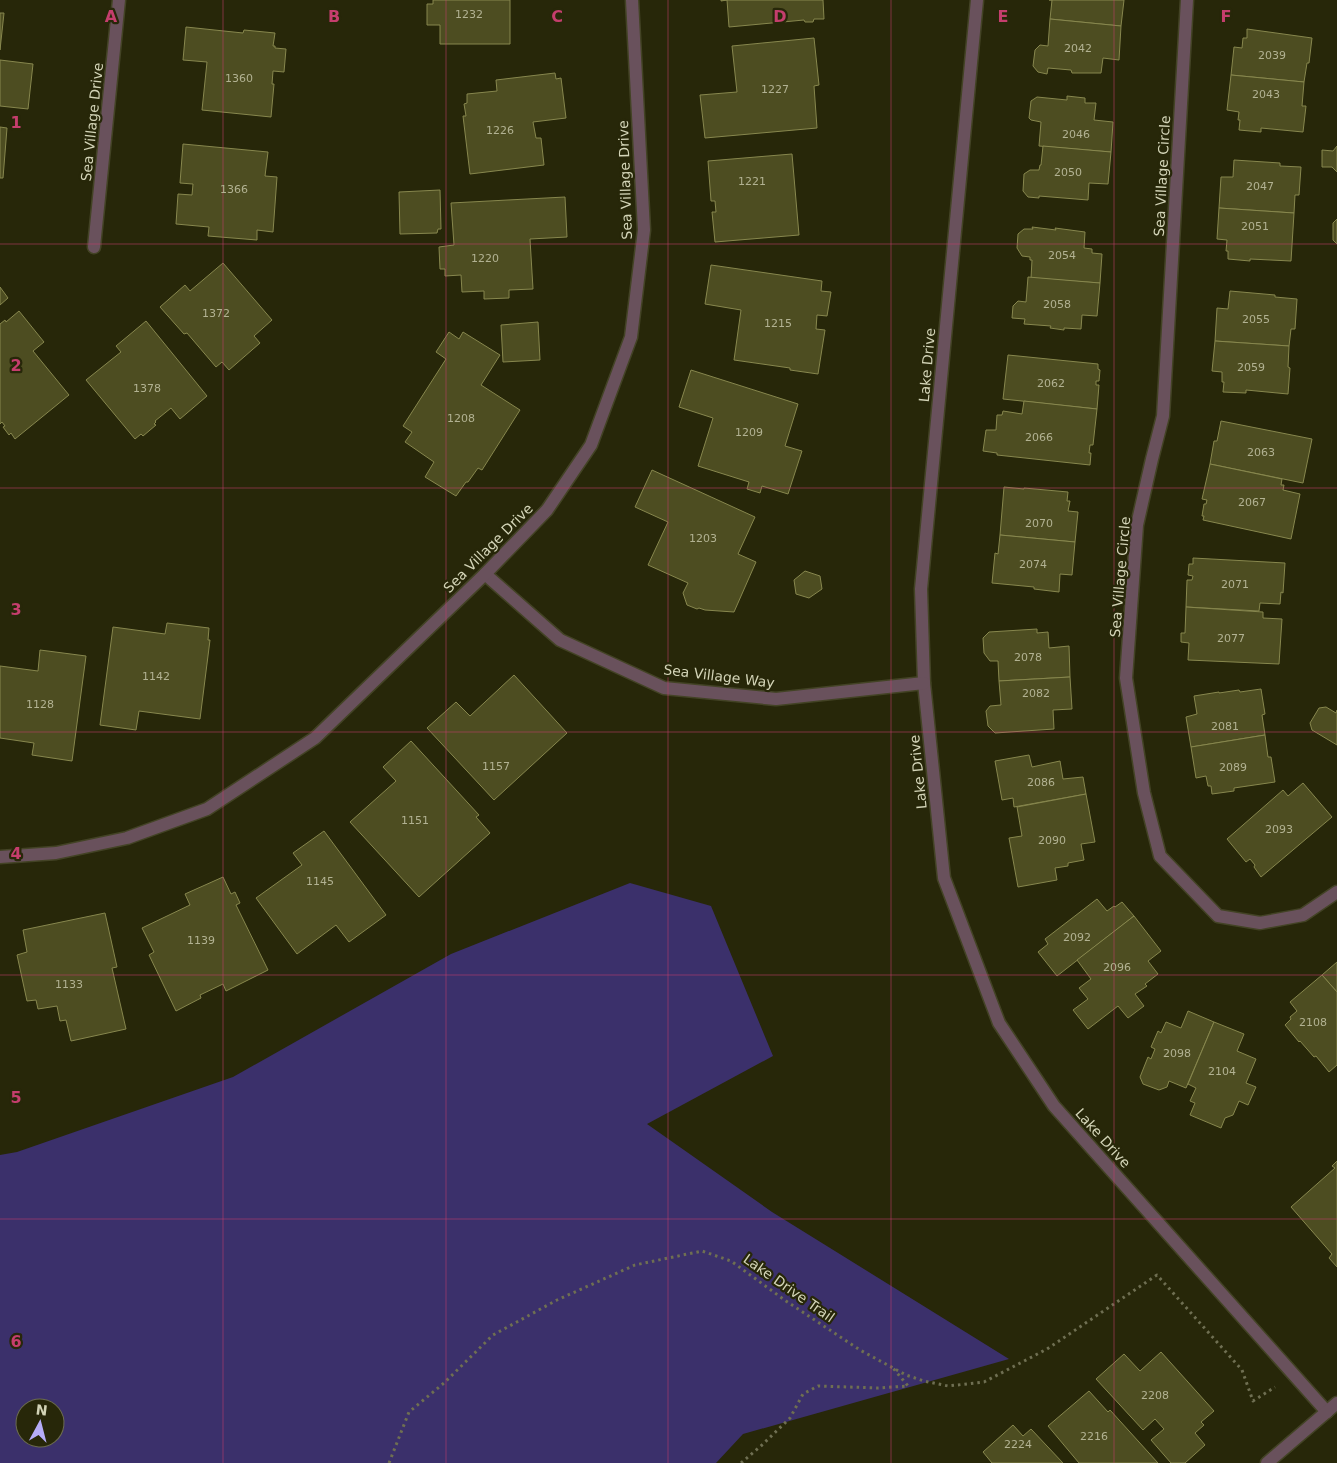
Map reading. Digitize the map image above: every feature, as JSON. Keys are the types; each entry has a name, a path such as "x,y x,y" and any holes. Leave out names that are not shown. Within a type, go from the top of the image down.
{"street":[{"name":"Sea Village Drive","path":"94,247 119,0"},
{"name":"Sea Village Drive","path":"0,857 56,853 127,838 208,809 315,738 485,574 547,510 591,445 630,336 644,230 632,0"},
{"name":"Lake Drive","path":"977,0 921,589 924,683 944,878 999,1023 1054,1106 1294,1376 1332,1408"},
{"name":"Sea Village Circle","path":"1187,0 1164,416 1137,525 1126,678 1144,793 1160,856 1218,916 1260,923 1303,916 1337,892"},
{"name":"Sea Village Way","path":"485,574 560,640 664,688 776,699 924,683"},
{"path":"1267,1463 1332,1408"}],"path":[{"name":"Lake Drive Trail","path":"389,1463 409,1412 444,1383 493,1335 557,1300 635,1265 702,1251 731,1261 786,1301 860,1350 906,1375 924,1381 948,1386 984,1382 1047,1349 1157,1275 1242,1370 1253,1401 1294,1376"},
{"path":"741,1463 762,1446 790,1418 803,1394 818,1386 878,1388 908,1386 890,1365"}],"shaded area":[{"path":"630,883 711,906 773,1056 647,1124 772,1212 1009,1359 743,1434 716,1463 0,1463 0,1155 17,1152 233,1077 451,954"}],"building":[{"path":"433,0 510,0 510,44 440,44 440,25 427,25 427,4 433,4"},
{"path":"727,0 823,0 824,19 814,19 813,22 805,22 804,20 729,27"},
{"path":"1052,0 1124,0 1121,26 1050,19"},
{"path":"0,13 4,13 0,50"},
{"path":"1050,19 1121,26 1119,60 1103,58 1101,73 1072,73 1071,70 1048,68 1047,74 1038,72 1033,66 1035,50 1040,45 1048,46"},
{"path":"186,27 243,33 244,30 275,33 273,46 286,49 284,72 273,71 272,84 274,84 271,117 202,110 207,62 183,60"},
{"path":"1247,29 1312,38 1309,63 1307,63 1304,82 1231,75 1234,47 1242,48 1243,38 1247,38"},
{"path":"814,38 819,85 814,86 817,128 705,138 700,95 737,92 732,46"},
{"path":"0,60 33,64 28,109 0,106"},
{"path":"555,73 556,79 561,78 566,118 533,122 536,138 541,138 544,165 470,174 463,116 466,116 464,104 467,103 467,94 497,91 496,80"},
{"path":"1231,75 1304,82 1302,106 1306,106 1303,132 1261,128 1261,132 1239,130 1239,112 1227,110"},
{"path":"1067,96 1085,98 1085,103 1096,103 1094,120 1113,122 1111,152 1039,146 1041,122 1029,118 1031,101 1037,97 1067,100"},
{"path":"0,127 7,128 3,178 0,178"},
{"path":"183,144 268,152 265,176 277,177 273,232 257,230 257,240 208,236 209,227 176,224 178,194 192,195 193,184 180,183"},
{"path":"1043,146 1111,152 1108,184 1089,183 1088,200 1039,196 1039,198 1028,197 1023,191 1024,174 1030,170 1039,170"},
{"path":"1337,146 1337,172 1332,167 1322,167 1322,150 1333,151"},
{"path":"792,154 799,235 715,242 712,212 716,212 715,201 711,201 708,161"},
{"path":"1234,160 1280,163 1280,166 1301,167 1299,195 1295,195 1294,213 1219,208 1221,177 1233,177"},
{"path":"440,190 441,229 438,229 437,233 400,234 399,192"},
{"path":"565,197 567,237 530,239 533,289 509,290 509,298 484,299 484,291 462,292 461,275 445,276 445,269 440,269 439,247 454,245 451,203"},
{"path":"1219,208 1294,213 1291,261 1228,259 1228,251 1226,251 1227,240 1217,239"},
{"path":"1337,219 1337,244 1333,240 1333,223"},
{"path":"1032,227 1085,232 1084,248 1092,249 1092,253 1102,254 1100,283 1031,278 1032,260 1030,260 1030,257 1022,256 1017,248 1018,234 1024,229 1033,229"},
{"path":"223,263 272,320 254,336 260,343 229,370 222,362 216,367 187,333 184,334 160,307 185,285 190,291"},
{"path":"711,265 822,281 821,291 831,292 827,316 817,315 816,329 825,330 818,374 734,360 741,310 705,304"},
{"path":"1028,277 1100,283 1097,316 1082,315 1081,329 1064,328 1064,330 1050,328 1051,326 1024,324 1025,319 1012,318 1013,306 1018,301 1026,302"},
{"path":"0,287 8,298 0,305"},
{"path":"1230,291 1297,299 1295,329 1291,329 1289,346 1215,341 1217,308 1228,309"},
{"path":"19,311 44,342 33,351 69,395 15,439 11,433 9,435 2,422 0,424 0,324 5,320 6,322"},
{"path":"146,321 207,396 180,419 171,408 155,421 154,424 156,425 143,436 141,434 135,439 86,380 121,352 116,346"},
{"path":"538,322 540,360 503,362 501,325"},
{"path":"449,332 459,339 463,332 500,355 481,385 520,410 482,470 478,468 456,496 425,477 434,462 405,442 412,432 403,426 446,359 436,352"},
{"path":"1215,341 1289,346 1288,394 1246,390 1246,393 1223,392 1222,372 1212,371"},
{"path":"1008,355 1098,364 1098,369 1100,370 1099,381 1096,381 1096,385 1099,385 1097,409 1003,399"},
{"path":"691,370 798,404 785,446 802,451 788,494 762,486 760,493 747,489 749,482 698,466 713,418 679,407"},
{"path":"1024,401 1097,409 1093,445 1090,445 1089,453 1091,453 1090,465 997,455 997,453 983,451 986,430 996,430 997,415 1002,415 1003,411 1022,414"},
{"path":"1221,421 1312,439 1303,483 1210,464 1214,441 1217,441"},
{"path":"1210,464 1282,479 1281,485 1284,485 1283,490 1300,494 1291,539 1203,520 1204,504 1206,504 1207,500 1202,499"},
{"path":"652,470 755,517 738,554 756,562 734,612 697,609 687,605 683,593 688,583 648,565 668,522 635,507"},
{"path":"1004,487 1068,492 1067,501 1070,501 1068,511 1078,512 1075,542 1000,535"},
{"path":"1000,535 1075,542 1072,575 1060,574 1059,592 1034,589 1034,587 992,583 995,553 998,554"},
{"path":"1193,558 1285,563 1283,593 1281,592 1280,604 1260,603 1259,611 1186,607 1187,580 1192,580 1193,576 1188,575 1189,564 1193,564"},
{"path":"805,571 820,576 822,589 809,598 796,594 794,580"},
{"path":"1186,607 1263,612 1263,618 1282,619 1279,664 1188,660 1189,643 1181,642 1181,633 1185,633"},
{"path":"167,623 209,628 208,640 210,640 200,719 139,711 136,730 100,725 113,627 165,634"},
{"path":"1037,629 1037,633 1048,632 1049,648 1069,646 1070,677 999,681 998,661 990,661 984,653 983,638 989,632"},
{"path":"40,650 86,656 72,761 32,755 34,743 0,738 0,666 38,671"},
{"path":"514,675 567,733 494,800 427,728 456,702 470,716"},
{"path":"1070,677 1072,709 1053,710 1054,729 995,733 988,726 986,711 990,706 1001,705 999,681"},
{"path":"1261,689 1265,714 1262,715 1265,735 1191,747 1186,717 1197,714 1194,696"},
{"path":"1326,707 1336,713 1337,710 1337,745 1312,730 1310,723 1319,708"},
{"path":"1265,735 1268,757 1271,757 1275,782 1234,788 1234,791 1212,794 1211,786 1208,786 1206,776 1196,778 1191,747"},
{"path":"411,741 479,815 476,817 490,833 419,897 350,822 396,781 383,767"},
{"path":"1029,755 1032,767 1060,761 1063,779 1083,777 1086,794 1014,807 1013,798 1002,800 995,761"},
{"path":"1303,783 1332,817 1261,877 1250,859 1246,862 1227,839 1283,790 1288,796"},
{"path":"1086,794 1095,842 1081,844 1084,860 1068,863 1068,866 1055,868 1057,880 1018,887 1009,838 1022,836 1017,807"},
{"path":"324,831 386,915 349,942 336,925 297,954 256,898 302,865 293,853"},
{"path":"223,877 231,894 235,892 240,903 236,905 268,970 226,991 223,984 200,995 201,998 176,1011 149,955 154,952 142,928 190,905 185,894"},
{"path":"1097,899 1107,911 1122,902 1134,916 1057,976 1038,952 1048,944 1045,939"},
{"path":"105,913 117,967 112,968 126,1029 71,1041 66,1020 60,1021 57,1006 38,1009 36,1000 27,1001 17,955 27,952 23,930"},
{"path":"1134,916 1161,951 1148,961 1158,974 1145,984 1147,986 1135,994 1144,1006 1128,1018 1118,1006 1088,1029 1073,1010 1088,999 1079,988 1091,979 1077,960"},
{"path":"1337,962 1337,992 1322,975"},
{"path":"1322,975 1337,992 1337,1065 1329,1072 1285,1025 1297,1011 1290,1002"},
{"path":"1188,1011 1214,1022 1186,1088 1169,1081 1167,1087 1159,1090 1143,1084 1140,1077 1148,1057 1151,1059 1155,1049 1151,1047 1158,1031 1161,1033 1166,1022 1181,1028"},
{"path":"1214,1022 1244,1034 1237,1051 1256,1059 1246,1083 1256,1087 1248,1105 1239,1101 1233,1115 1225,1118 1221,1128 1190,1115 1195,1103 1190,1101 1196,1088 1188,1084"},
{"path":"1337,1161 1337,1267 1329,1258 1332,1254 1291,1207 1335,1168 1332,1166"},
{"path":"1161,1352 1214,1411 1201,1422 1204,1425 1195,1433 1205,1445 1185,1463 1171,1463 1151,1440 1164,1429 1155,1419 1143,1430 1096,1379 1124,1354 1140,1371"},
{"path":"1089,1391 1108,1412 1110,1410 1158,1463 1079,1463 1048,1426"},
{"path":"1013,1425 1023,1436 1031,1429 1063,1463 992,1463 983,1452"}]}
